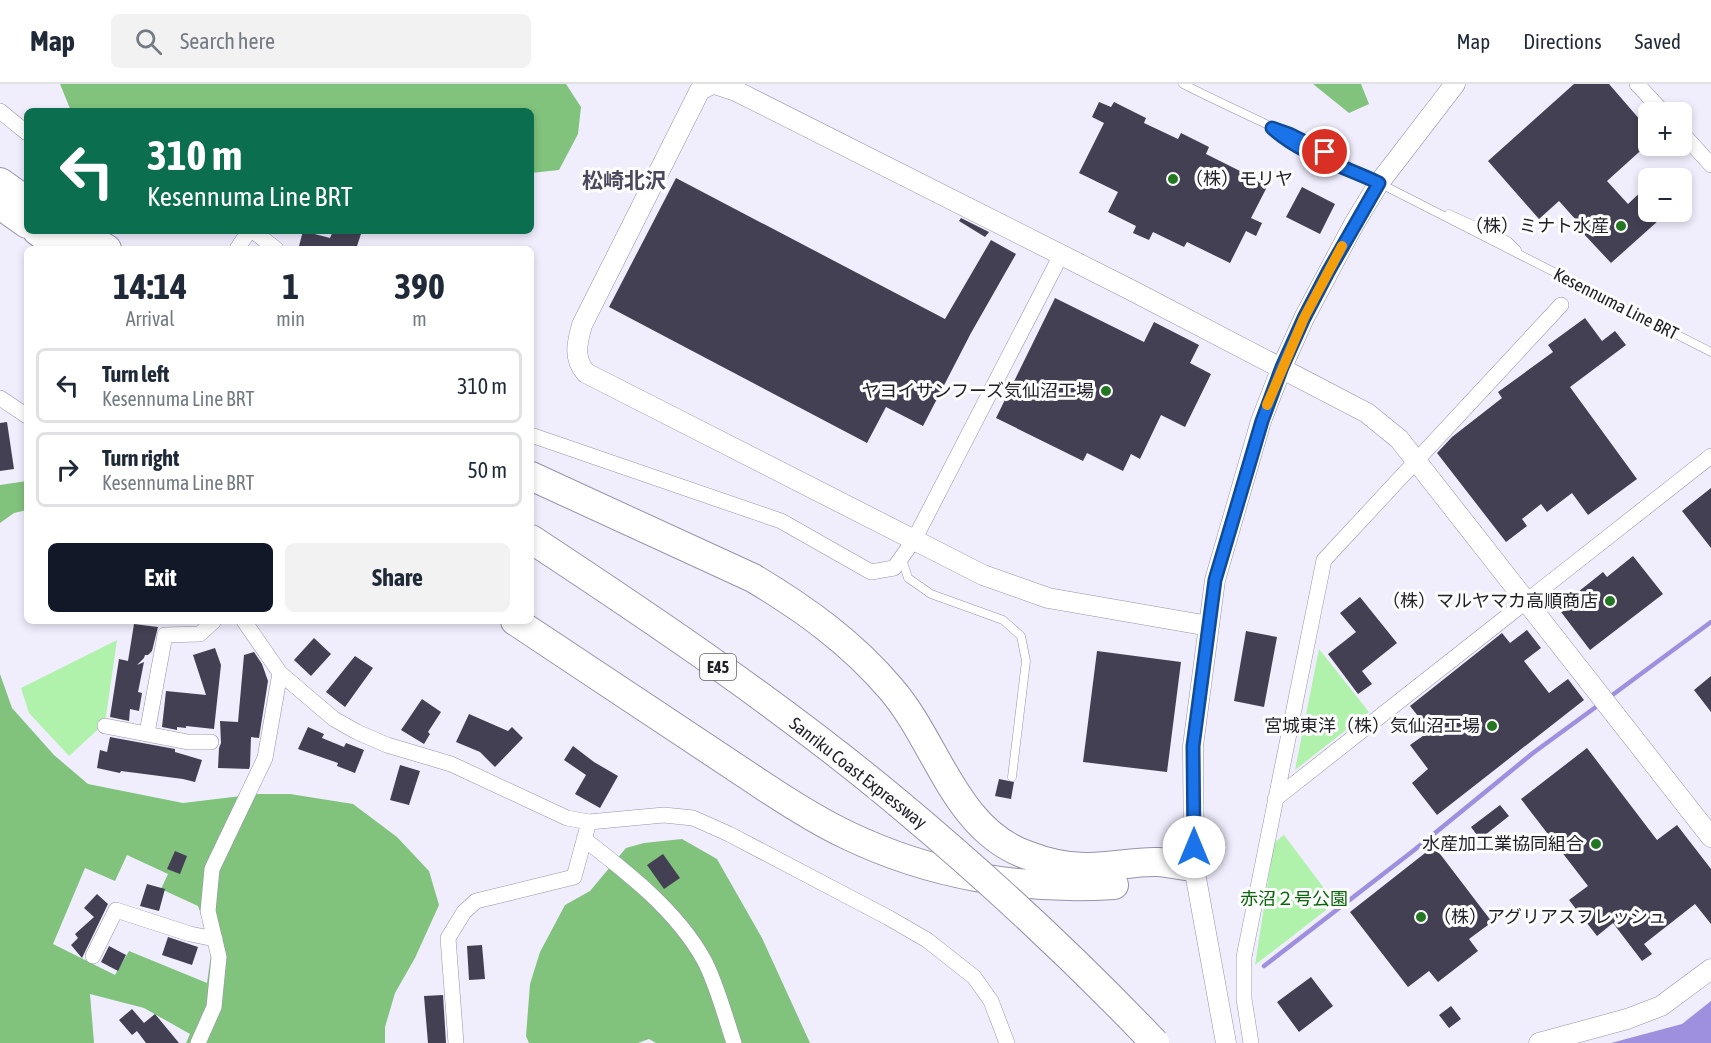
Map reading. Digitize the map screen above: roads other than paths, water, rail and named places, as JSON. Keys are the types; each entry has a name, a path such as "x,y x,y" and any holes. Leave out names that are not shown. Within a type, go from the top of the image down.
{"highway":[{"path":"14,196 24,218"},
{"path":"41,234 59,246"},
{"path":"75,234 93,246"},
{"path":"83,234 102,246"},
{"path":"534,477 753,578 788,598 821,622 856,651 893,691 926,738 970,813 994,838 1026,855 1056,863 1084,867 1158,862 1194,867"},
{"name":"Sanriku Coast Expressway","path":"534,541 775,707 858,769 894,808 1068,974 1135,1043"},
{"name":"Sanriku Coast Expressway","path":"534,561 894,808 972,865 1077,962 1155,1043"},
{"path":"519,624 808,814 848,836 888,852 958,874 1026,885 1088,887 1158,882 1194,867"}],"street":[{"path":"1209,626 1048,598 983,575 586,373 580,366 576,348 582,325 700,90 713,84 736,91 1282,367 1367,413 1400,439 1711,837"},
{"path":"1226,1043 1194,867 1193,746 1215,580 1262,421 1282,367 1318,290 1379,183 1455,84"},
{"path":"1637,84 1654,102"},
{"path":"0,111 24,131"},
{"path":"1692,144 1711,165"},
{"path":"239,246 249,234"},
{"path":"255,234 272,246"},
{"path":"534,436 781,521 871,572 894,568 914,540 1061,255"},
{"path":"1251,1043 1244,999 1244,957 1324,560 1561,304"},
{"path":"0,398 24,414"},
{"path":"1275,799 1711,456"},
{"path":"147,733 165,635 200,633 210,624"},
{"path":"246,624 280,673 334,719 357,732 451,764 567,818 589,822 664,814 693,818 840,892 927,940 974,977 991,1000 1007,1043"},
{"path":"198,1043 214,1007 219,957 208,911 212,868 265,758 280,673"},
{"path":"105,726 188,742 211,742"},
{"path":"456,1043 448,938 464,912 476,901 574,877 589,822"},
{"path":"584,839 651,896 688,934 706,963 734,1043"},
{"path":"93,956 116,910 190,934 215,939"},
{"path":"1539,1043 1628,1019 1661,1006 1711,969"}],"lane":[{"name":"Kesennuma Line BRT","path":"1183,84 1272,128 1289,134 1342,161 1352,170 1437,212 1452,214 1508,242 1522,256 1711,352"},
{"path":"901,558 908,578 931,594 1003,620 1021,636 1026,661 1012,777"}],"waterway":[{"path":"1607,699 1711,622"},
{"path":"1264,966 1413,851 1533,753 1600,704"}],"place":[{"name":"（株）モリヤ","path":"1173,179"},
{"name":"（株）ミナト水産","path":"1621,226"},
{"name":"ヤヨイサンフーズ気仙沼工場","path":"1106,391"},
{"name":"（株）マルヤマカ高順商店","path":"1610,601"},
{"name":"宮城東洋（株）気仙沼工場","path":"1492,726"},
{"name":"水産加工業協同組合","path":"1596,844"},
{"name":"（株）アグリアスフレッシュ","path":"1421,917"}],"district":[{"name":"松崎北沢","path":"624,181"}],"park label":[{"name":"赤沼２号公園","path":"1294,899"}]}
